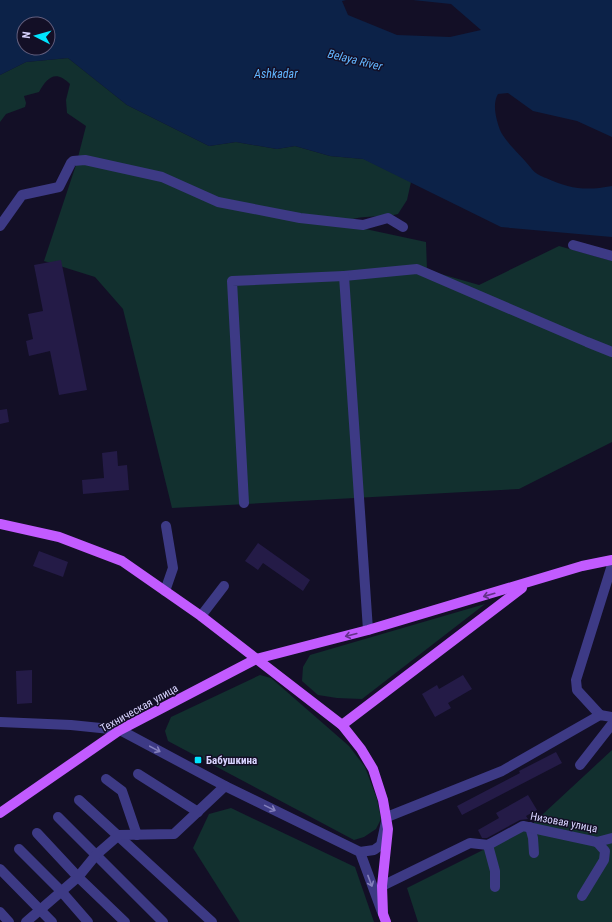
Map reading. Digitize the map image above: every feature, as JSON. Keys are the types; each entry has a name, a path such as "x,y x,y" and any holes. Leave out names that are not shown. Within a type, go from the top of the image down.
{"main road":[{"path":"0,524 59,537 122,561 201,616 342,724 361,749 373,769 387,817 387,846 382,886 384,918"},
{"name":"Техническая улица","path":"0,812 120,730 256,659 368,630 527,584 582,566 612,560"},
{"path":"342,724 527,584"}],"street":[{"path":"0,226 22,195 59,187 70,163 73,161 86,160 162,177 218,202 300,218 362,225 388,218 403,228"},
{"path":"574,245 612,256"},
{"path":"244,503 232,281 344,276 417,269 612,352"},
{"path":"344,276 368,630"},
{"path":"165,591 173,568 166,526"},
{"path":"600,716 577,690 576,680 609,582 612,565"},
{"path":"201,616 224,586"},
{"path":"0,722 71,725 120,730 226,786 360,852 374,850 381,845 387,817 502,771 600,716 612,717"},
{"path":"580,765 612,724"},
{"path":"138,774 198,812"},
{"path":"106,779 122,791 137,835"},
{"path":"26,922 78,877 96,855 119,835 174,834 226,786"},
{"path":"79,800 119,835 212,922"},
{"path":"58,817 163,922"},
{"name":"Низовая улица","path":"488,845 523,826 597,842 612,838"},
{"path":"530,827 533,838 534,853"},
{"path":"37,833 78,877 125,922"},
{"path":"582,896 604,860 605,851 597,842"},
{"path":"382,886 470,843 488,845 495,871 495,887"},
{"path":"19,849 61,891 88,922"},
{"path":"360,852 384,918"},
{"path":"0,869 52,922"},
{"path":"0,912 9,922"}],"green space":[{"path":"68,58 127,105 209,146 236,142 277,149 295,146 330,156 364,159 411,182 407,200 398,214 355,218 342,224 426,242 427,270 479,285 559,246 612,261 612,442 519,489 172,508 123,309 95,277 44,261 76,165 86,126 67,113 66,100 70,84 65,79 56,76 48,79 39,92 24,96 26,103 25,107 6,114 0,122 0,75 26,62"},
{"path":"485,604 362,699 337,698 318,695 302,681 303,667 310,655"},
{"path":"260,675 271,678 349,746 365,767 377,799 381,819 376,829 364,837 354,840 168,741 165,731 171,717"},
{"path":"612,750 612,922 418,922 407,888 529,827"},
{"path":"231,808 355,867 374,922 240,922 193,848 209,814"}],"water":[{"name":"Ashkadar","path":"0,0 346,0 342,1 348,15 397,35 450,37 481,30 451,4 413,0 612,0 612,137 577,121 533,111 508,93 498,94 495,102 495,112 502,135 532,170 542,177 563,185 578,188 586,189 612,186 612,237 501,227 363,159 330,156 295,146 277,149 236,142 209,146 127,105 68,58 26,62 0,75"}],"building":[{"path":"61,260 87,390 59,395 50,351 29,356 26,341 33,339 28,314 43,311 34,265"},
{"path":"7,409 9,422 0,424 0,410"},
{"path":"117,451 118,466 127,465 129,490 83,494 82,480 104,478 102,453"},
{"path":"258,543 310,580 303,591 263,563 258,570 245,561"},
{"path":"39,551 68,562 63,577 33,566"},
{"path":"32,670 32,703 17,704 16,671"},
{"path":"463,675 472,689 448,703 451,708 435,717 422,694 437,685 439,689"},
{"path":"556,752 562,763 462,815 457,806"},
{"path":"528,795 537,810 526,816 528,819 520,820 487,838 482,838 478,830 499,818 496,813"}],"place":[{"name":"Бабушкина","path":"198,760"}],"water label":[{"name":"Belaya River","path":"355,60"}]}
